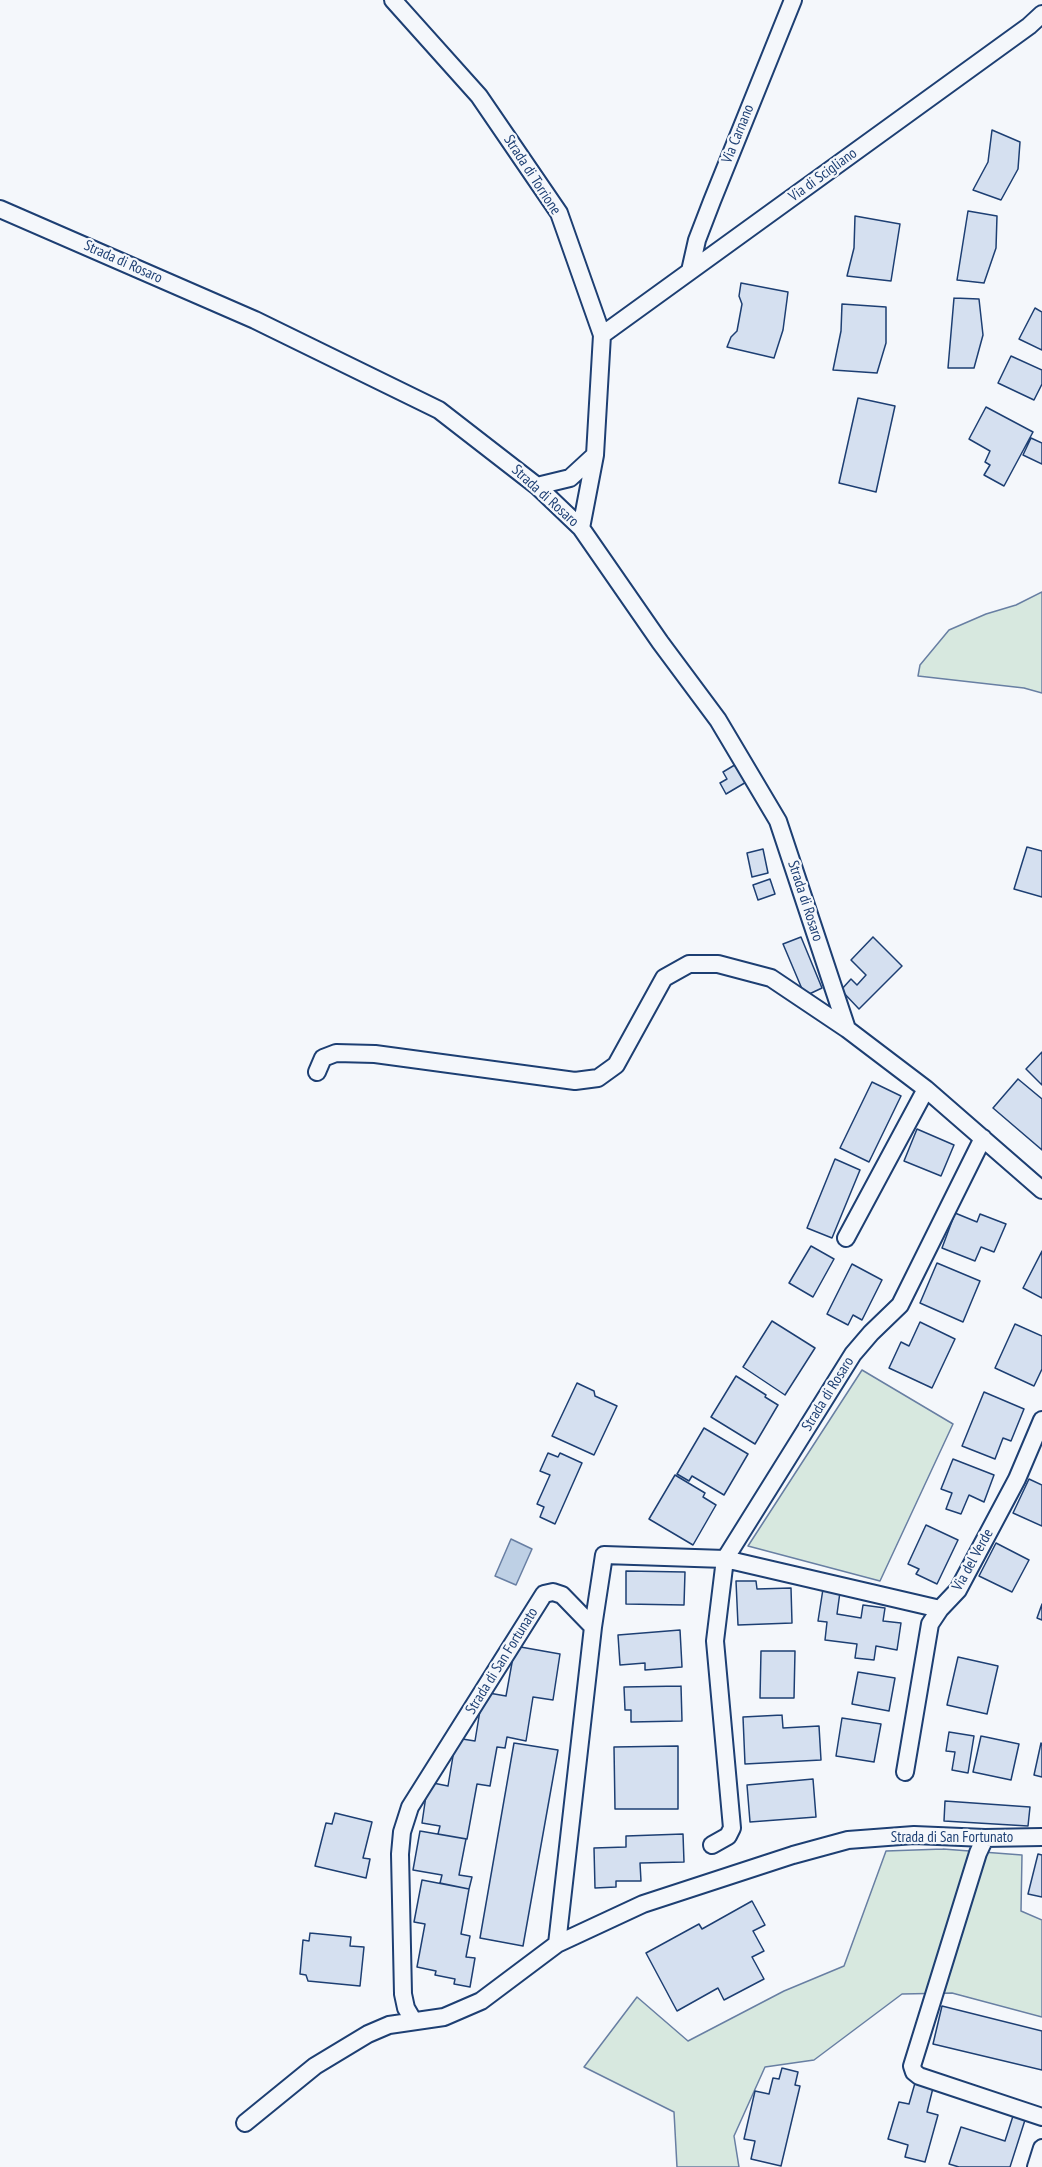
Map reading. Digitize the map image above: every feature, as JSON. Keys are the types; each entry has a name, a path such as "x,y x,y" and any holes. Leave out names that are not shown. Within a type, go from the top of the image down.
{"street":[{"name":"Strada di Torrione","path":"393,0 479,96 559,213 602,335 595,455 581,528"},
{"name":"Via Carnano","path":"690,271 697,240 708,210 793,0"},
{"name":"Via di Scigliano","path":"602,335 1029,26 1042,14"},
{"name":"Strada di Rosaro","path":"0,209 255,320 439,410 537,486 581,528 660,642 718,720 778,821 847,1029"},
{"path":"537,486 570,478 595,455"},
{"path":"318,1072 323,1058 336,1053 375,1054 575,1081 598,1078 616,1065 664,978 689,964 718,964 771,978 847,1029 926,1089 1042,1190"},
{"path":"846,1238 926,1089"},
{"name":"Strada di Rosaro","path":"712,1845 728,1836 732,1828 715,1641 725,1559 853,1354 900,1305 983,1138"},
{"name":"Via del Verde","path":"905,1772 930,1624 940,1609 958,1590 1017,1479 1042,1420"},
{"path":"557,1944 593,1627 604,1555 725,1559 940,1609"},
{"name":"Strada di San Fortunato","path":"413,2020 406,2008 403,1994 400,1854 402,1832 410,1808 544,1594 553,1592 562,1595 593,1627"},
{"name":"Strada di San Fortunato","path":"245,2122 315,2066 369,2034 389,2025 444,2017 481,2001 557,1944 643,1904 793,1854 848,1840 914,1835 985,1838 1042,1837"},
{"path":"985,1838 978,1853 912,2066 914,2072 919,2076 1042,2117"},
{"path":"1036,2167 1042,2148"}],"shaded area":[{"path":"1042,592 1042,693 1024,688 918,676 920,665 949,630 986,614 1016,605"},
{"path":"862,1370 953,1424 880,1581 748,1546"},
{"path":"943,1849 1022,1855 1021,1911 1042,1920 1042,2017 952,1993 902,1994 814,2060 765,2067 734,2136 739,2167 677,2167 674,2112 584,2067 637,1997 688,2041 784,1991 844,1966 886,1851"}],"water":[{"path":"511,1539 532,1549 516,1585 495,1576"}],"building":[{"path":"992,130 1020,142 1018,169 1001,200 973,190 988,162"},
{"path":"968,211 997,216 996,248 984,283 957,280"},
{"path":"855,216 900,224 891,281 847,276 854,248"},
{"path":"741,283 788,292 783,330 774,358 727,347 731,337 737,331 742,304 739,296"},
{"path":"954,298 979,299 983,335 974,368 948,368"},
{"path":"842,304 886,307 886,343 877,373 833,370 841,331"},
{"path":"1035,308 1042,312 1042,350 1019,339"},
{"path":"1011,356 1042,370 1042,384 1034,400 998,383"},
{"path":"858,398 895,406 876,492 839,483"},
{"path":"986,407 1033,432 1004,486 984,475 990,465 985,462 990,451 969,439"},
{"path":"1031,438 1042,443 1042,464 1023,455"},
{"path":"738,763 748,781 726,794 720,783 727,779 723,772"},
{"path":"1027,847 1042,851 1042,897 1014,889"},
{"path":"763,849 768,873 752,877 747,853"},
{"path":"770,879 775,894 758,900 753,885"},
{"path":"801,937 822,988 805,996 783,944"},
{"path":"873,937 902,966 859,1009 841,990 851,979 857,985 866,975 851,960"},
{"path":"1042,1052 1042,1085 1026,1069"},
{"path":"1018,1079 1042,1099 1042,1150 993,1108"},
{"path":"872,1082 901,1096 869,1162 840,1148"},
{"path":"917,1129 954,1145 941,1176 904,1161"},
{"path":"835,1159 860,1170 832,1238 807,1228"},
{"path":"955,1213 977,1222 980,1214 1006,1224 994,1252 981,1247 975,1261 942,1248"},
{"path":"811,1246 834,1259 813,1297 789,1283"},
{"path":"1042,1251 1042,1298 1023,1288"},
{"path":"937,1263 980,1281 963,1322 920,1303"},
{"path":"852,1264 882,1280 862,1320 853,1315 848,1325 827,1314"},
{"path":"772,1321 815,1348 785,1395 743,1367"},
{"path":"920,1322 955,1339 932,1388 889,1368 901,1342 909,1346"},
{"path":"1015,1324 1042,1336 1042,1369 1034,1386 995,1368"},
{"path":"736,1376 778,1405 755,1444 711,1417"},
{"path":"577,1383 594,1391 595,1396 617,1406 594,1455 552,1436"},
{"path":"984,1392 1024,1409 1011,1441 1003,1438 995,1459 962,1446"},
{"path":"704,1428 748,1454 724,1495 692,1476 689,1481 677,1474"},
{"path":"548,1453 558,1457 560,1453 582,1463 555,1524 540,1517 544,1507 537,1504 550,1475 540,1471"},
{"path":"953,1459 994,1475 984,1502 969,1495 961,1514 946,1509 952,1493 941,1489"},
{"path":"675,1475 705,1493 703,1497 716,1505 693,1545 649,1519"},
{"path":"1029,1479 1042,1485 1042,1526 1013,1513"},
{"path":"926,1525 958,1540 937,1584 916,1574 919,1569 908,1564"},
{"path":"996,1543 1029,1560 1012,1592 979,1576"},
{"path":"626,1571 685,1572 684,1605 626,1604"},
{"path":"736,1581 756,1581 757,1589 791,1588 792,1623 738,1625"},
{"path":"823,1589 840,1592 837,1614 861,1618 863,1605 885,1608 883,1621 901,1623 897,1650 876,1646 874,1660 855,1658 857,1644 825,1640 827,1622 818,1621"},
{"path":"1042,1604 1042,1620 1037,1618"},
{"path":"680,1630 682,1667 645,1670 645,1663 620,1665 618,1635"},
{"path":"515,1646 560,1654 553,1700 533,1697 526,1741 507,1737 505,1748 497,1747 490,1786 477,1784 467,1839 438,1834 440,1826 422,1823 428,1782 448,1786 456,1738 475,1741 483,1692 506,1696"},
{"path":"761,1651 795,1651 794,1698 760,1698"},
{"path":"958,1657 998,1666 987,1714 947,1705"},
{"path":"858,1672 895,1678 889,1711 852,1704"},
{"path":"681,1686 682,1721 631,1722 631,1710 625,1710 624,1687"},
{"path":"782,1715 783,1728 819,1726 821,1760 745,1764 743,1717"},
{"path":"842,1718 881,1724 874,1762 836,1756"},
{"path":"949,1732 974,1736 968,1773 952,1770 955,1752 946,1751"},
{"path":"981,1736 1019,1744 1011,1780 973,1772"},
{"path":"514,1743 558,1750 523,1946 480,1938"},
{"path":"1042,1744 1042,1777 1034,1775"},
{"path":"678,1746 678,1809 615,1809 614,1747"},
{"path":"813,1779 816,1817 750,1822 747,1785"},
{"path":"945,1801 1030,1807 1028,1826 944,1821"},
{"path":"335,1813 372,1822 363,1858 370,1859 366,1878 315,1866 326,1823 332,1824"},
{"path":"420,1831 466,1839 459,1875 472,1877 469,1889 440,1883 442,1875 413,1870"},
{"path":"683,1834 684,1862 640,1863 641,1881 616,1881 616,1887 595,1888 594,1848 626,1847 626,1836"},
{"path":"1038,1854 1042,1855 1042,1897 1028,1894"},
{"path":"422,1880 469,1889 461,1934 470,1936 466,1957 475,1958 470,1987 454,1984 455,1979 435,1975 436,1971 417,1967 425,1924 414,1922"},
{"path":"752,1901 765,1925 753,1931 764,1951 752,1957 764,1979 724,2000 718,1988 677,2011 646,1953 699,1924 702,1929"},
{"path":"310,1933 351,1937 350,1946 364,1947 360,1986 308,1981 306,1975 300,1974 303,1940 309,1941"},
{"path":"942,2006 1042,2031 1042,2070 933,2044"},
{"path":"782,2068 798,2072 795,2085 800,2086 781,2166 751,2159 755,2141 744,2139 755,2091 769,2094 773,2078 779,2079"},
{"path":"915,2083 933,2088 927,2112 938,2115 925,2162 905,2157 908,2145 888,2139 899,2102 909,2104"},
{"path":"1013,2116 1025,2120 1010,2167 959,2167 949,2164 961,2127 1005,2141"}]}
